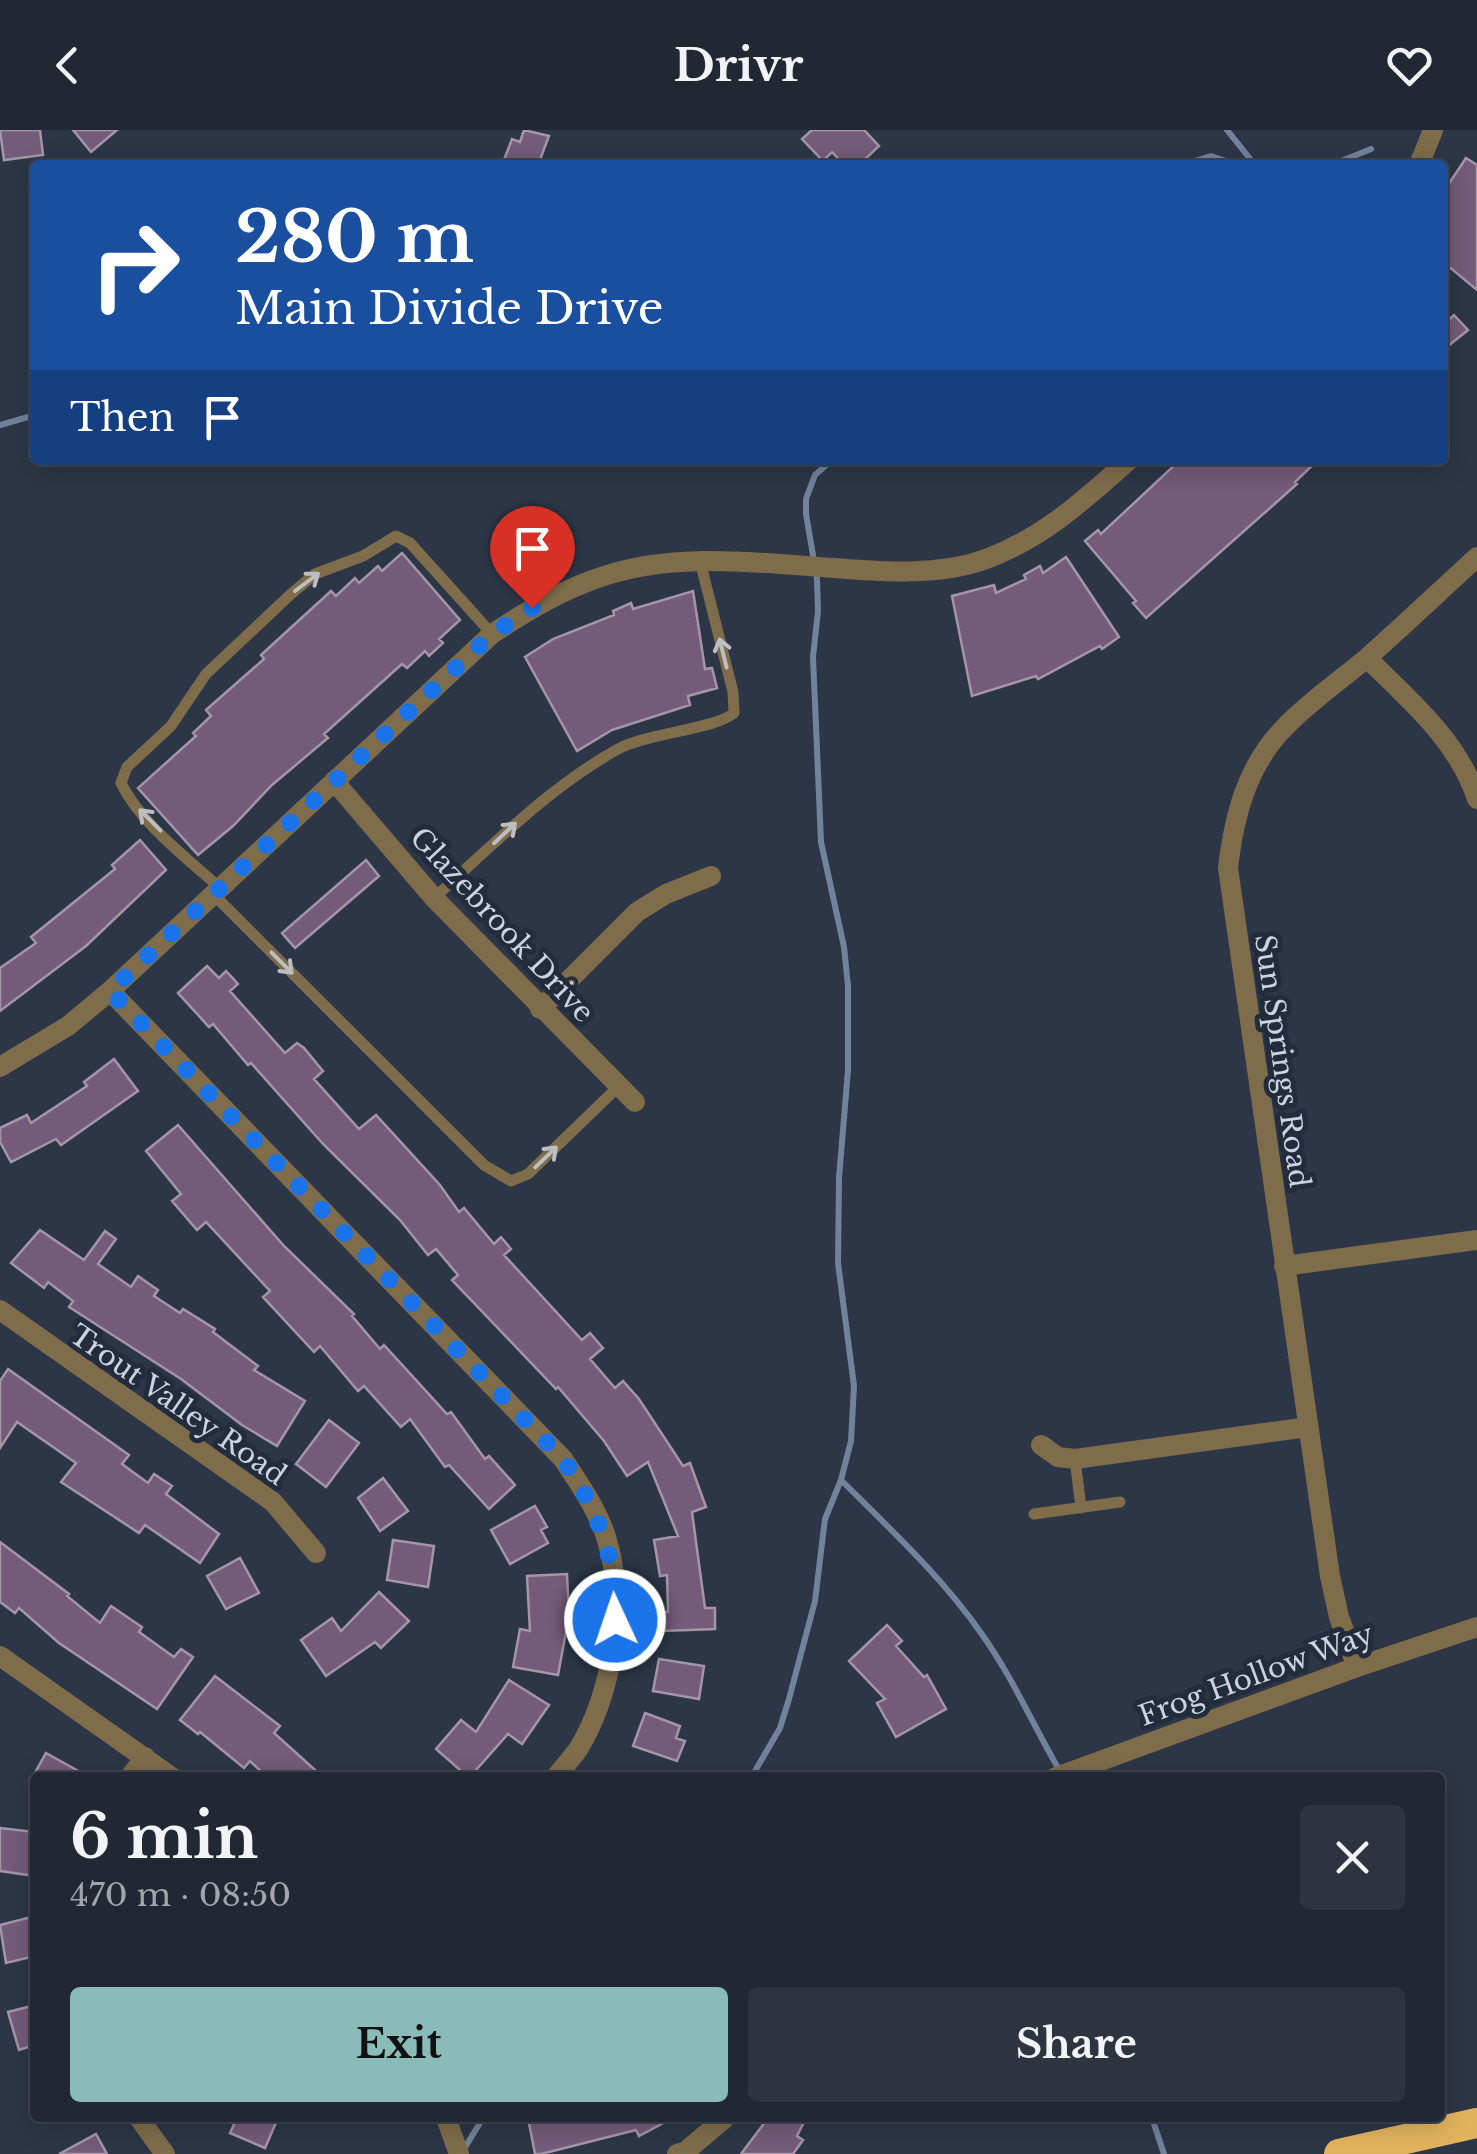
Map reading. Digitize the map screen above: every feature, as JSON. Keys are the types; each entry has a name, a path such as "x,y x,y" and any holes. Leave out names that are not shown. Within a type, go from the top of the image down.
{"highway":[{"path":"1340,2154 1477,2123"}],"street":[{"path":"1422,160 1433,130"},
{"path":"0,1067 68,1026 110,991 492,634 532,608 608,574 660,564 700,561 934,570 982,561 1056,523 1123,465"},
{"name":"Sun Springs Road","path":"1357,1667 1339,1617 1330,1576 1228,868 1232,832 1252,772 1276,737 1477,557"},
{"path":"1368,658 1432,722 1455,754 1477,799"},
{"name":"Glazebrook Drive","path":"334,781 434,898 635,1102"},
{"path":"540,1009 636,912 666,894 711,876"},
{"path":"110,991 563,1459 589,1497 607,1540 616,1595 614,1646 602,1691 579,1747 560,1772"},
{"path":"1284,1266 1477,1240"},
{"name":"Trout Valley Road","path":"0,1310 273,1502 316,1554"},
{"path":"1042,1445 1058,1457 1075,1460 1308,1427"},
{"name":"Frog Hollow Way","path":"1070,1772 1477,1627"},
{"path":"0,1656 165,1772"},
{"path":"134,1772 145,1758"},
{"path":"142,2122 165,2154"},
{"path":"447,2122 459,2154"},
{"path":"677,2154 720,2122"}],"lane":[{"path":"492,634 410,542 396,536 363,556 315,574 206,674 171,726 127,767 120,783 128,798 216,891 498,1176 510,1181 528,1174 619,1086"},
{"path":"434,898 535,805 583,770 624,746 664,732 724,721 734,713 733,692 700,561"},
{"path":"1075,1460 1081,1508"},
{"path":"1034,1514 1120,1502"}],"building":[{"path":"0,130 40,130 43,155 4,160"},
{"path":"73,130 117,130 91,152"},
{"path":"524,130 549,136 540,160 504,160 512,139 520,142"},
{"path":"812,130 864,130 879,146 864,160 839,160 832,152 822,160 802,139"},
{"path":"1466,158 1477,165 1477,290 1448,266 1448,185"},
{"path":"1454,315 1468,330 1448,346 1448,320"},
{"path":"1175,465 1313,465 1297,484 1146,618 1085,541 1098,530 1101,534"},
{"path":"402,553 460,620 439,639 443,643 429,656 425,651 407,668 402,664 324,734 328,738 198,855 138,788 196,736 193,733 211,716 206,710 264,659 261,655 331,591 336,596 355,578 359,583 378,566 382,571"},
{"path":"1066,557 1119,637 1038,679 1036,676 972,696 952,596 994,585 996,593 1026,579 1024,575 1040,566 1043,573"},
{"path":"693,591 705,669 712,668 717,688 688,696 690,705 612,730 577,751 525,657 553,639 614,615 613,611 631,603 633,609"},
{"path":"140,840 166,870 86,946 0,1011 0,968 36,943 31,937 115,869 112,865"},
{"path":"366,860 379,876 295,948 282,933"},
{"path":"207,966 219,978 226,971 238,984 230,991 285,1053 297,1043 304,1048 323,1071 314,1079 359,1129 376,1115 440,1185 459,1212 464,1208 494,1244 501,1237 511,1249 504,1255 582,1340 590,1333 603,1348 590,1359 615,1388 623,1381 683,1466 690,1463 706,1507 692,1512 705,1608 715,1608 715,1629 662,1631 662,1612 668,1612 667,1575 660,1576 654,1540 678,1536 648,1462 627,1476 604,1441 558,1387 452,1280 458,1275 436,1249 428,1255 400,1220 323,1144 251,1063 248,1065 213,1024 209,1027 178,993"},
{"path":"114,1059 138,1091 61,1145 56,1139 11,1162 0,1142 0,1128 27,1115 31,1123 87,1086 84,1082"},
{"path":"178,1125 284,1246 354,1314 380,1349 384,1345 447,1414 451,1412 485,1459 489,1456 515,1485 489,1509 449,1465 445,1467 410,1419 401,1427 364,1386 358,1391 320,1346 314,1352 263,1297 270,1291 206,1222 197,1230 172,1201 181,1194 146,1151"},
{"path":"40,1230 84,1260 105,1231 116,1239 98,1264 131,1287 138,1276 158,1290 154,1296 215,1329 213,1332 258,1366 254,1370 305,1401 277,1446 69,1307 73,1301 48,1282 44,1288 11,1263"},
{"path":"8,1369 129,1455 122,1464 148,1483 154,1474 172,1486 166,1494 219,1534 200,1563 145,1525 139,1533 61,1482 76,1463 17,1422 0,1448 0,1381"},
{"path":"329,1420 359,1443 326,1487 296,1464"},
{"path":"383,1478 408,1511 380,1531 358,1498"},
{"path":"535,1506 547,1527 541,1530 548,1543 510,1564 491,1530"},
{"path":"393,1540 434,1546 428,1587 387,1580"},
{"path":"0,1542 69,1594 100,1623 111,1606 142,1627 139,1632 174,1657 181,1649 193,1657 157,1709 59,1643 19,1608 15,1613 0,1602"},
{"path":"240,1558 259,1593 226,1609 207,1576"},
{"path":"567,1574 569,1616 558,1675 513,1667 520,1629 530,1631 527,1576"},
{"path":"379,1592 409,1621 381,1648 375,1642 326,1676 301,1640 332,1618 341,1631"},
{"path":"887,1625 902,1641 896,1646 924,1677 927,1675 946,1709 896,1737 877,1703 885,1699 849,1661"},
{"path":"659,1659 704,1666 699,1699 653,1691"},
{"path":"215,1676 280,1726 274,1733 317,1772 262,1772 250,1761 244,1768 180,1720"},
{"path":"509,1680 549,1705 522,1744 508,1734 474,1772 462,1772 436,1749 461,1720 476,1732"},
{"path":"645,1713 680,1726 676,1738 685,1741 677,1761 633,1746"},
{"path":"46,1753 80,1772 35,1772"},
{"path":"0,1828 30,1831 30,1875 0,1871"},
{"path":"30,1917 30,1957 6,1963 0,1925"},
{"path":"30,2006 30,2047 19,2050 8,2012"},
{"path":"235,2122 276,2122 265,2148 230,2133"},
{"path":"529,2122 665,2122 639,2136 636,2130 535,2154"},
{"path":"765,2122 804,2122 797,2136 803,2140 793,2154 741,2154"},
{"path":"96,2134 107,2154 59,2154"}],"waterway":[{"path":"1227,130 1251,160"},
{"path":"1344,160 1371,149"},
{"path":"1198,160 1211,156 1223,160"},
{"path":"0,425 30,416"},
{"path":"754,1772 780,1728 789,1699 815,1601 825,1519 851,1441 854,1386 838,1263 839,1178 848,1070 848,986 844,947 821,842 813,657 817,579 806,514 806,499 815,475 826,465"},
{"path":"841,1480 966,1612 1003,1667 1060,1772"},
{"path":"464,2149 481,2122"},
{"path":"1153,2122 1164,2154"}],"route":[{"path":"532,608 492,634 110,991 563,1459 589,1497 607,1540 616,1595 615,1620"}]}
